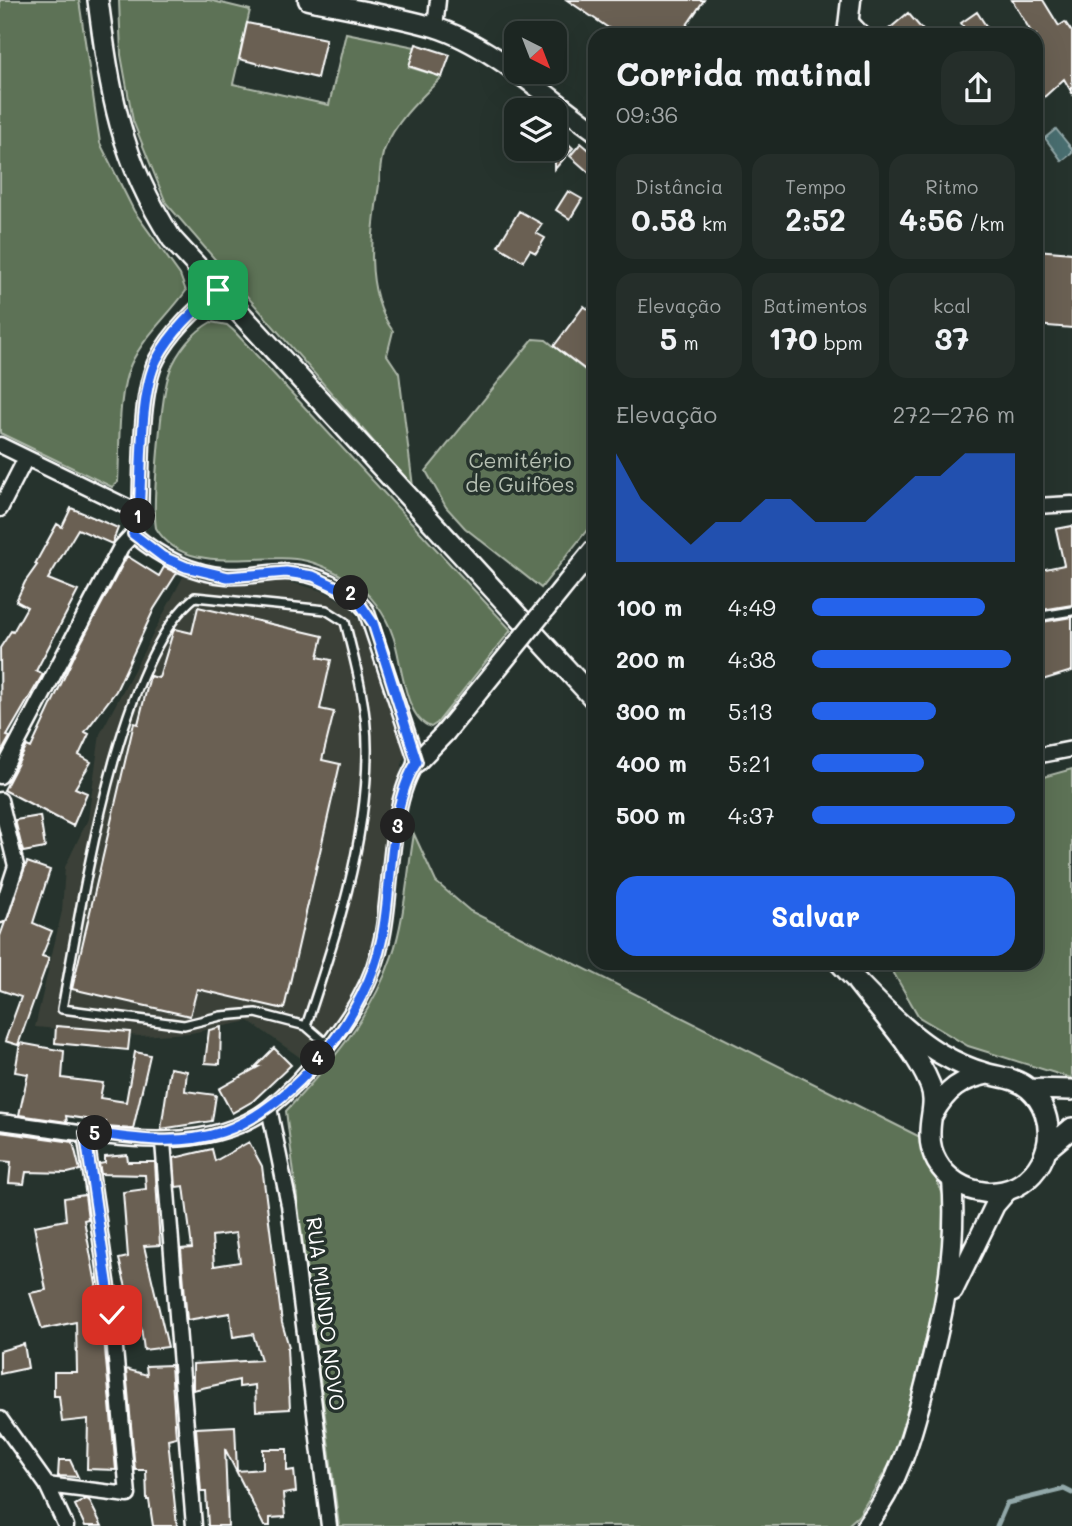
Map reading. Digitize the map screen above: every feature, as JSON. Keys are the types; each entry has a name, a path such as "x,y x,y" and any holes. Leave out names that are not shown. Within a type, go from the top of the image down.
{"main road":[{"path":"98,1 99,28 117,122 131,165 151,207 172,239 588,692"},
{"path":"846,970 924,1072 934,1098 929,1132 932,1150 939,1167 951,1180 978,1191 1007,1190 1032,1174 1047,1149 1072,1128"},
{"path":"857,982 931,1047 963,1065 1010,1078 1029,1089 1046,1116 1047,1149"},
{"path":"933,1114 941,1098 954,1086 970,1077 988,1074"},
{"path":"1029,1089 1072,1090"}],"street":[{"path":"308,0 435,28 488,54 588,126"},
{"path":"435,28 438,0"},
{"path":"849,28 851,0"},
{"path":"0,776 121,547 133,534 139,513 148,383 157,359 173,335 218,290"},
{"path":"0,445 139,513"},
{"path":"0,509 26,458"},
{"path":"1043,506 1072,504"},
{"path":"133,534 163,557 199,570 228,577 286,572 313,576 354,595 373,623 417,762"},
{"path":"0,1122 163,1142 221,1132 269,1108 328,1045 363,994 382,938 403,788 417,762 445,733 588,557"},
{"path":"1043,754 1072,748"},
{"path":"0,800 16,866 0,915"},
{"name":"RUA MUNDO NOVO","path":"269,1108 289,1206 329,1526"},
{"path":"47,1486 128,1495 112,1315 85,1132"},
{"path":"163,1142 194,1526"},
{"path":"946,1307 954,1214 951,1180"},
{"path":"866,1526 890,1490 909,1447 946,1307 971,1251 1007,1190"},
{"path":"0,1419 47,1486 66,1526"}],"lane":[{"path":"306,1026 339,926 358,839 367,754 361,688 345,622 326,610 195,597 181,609 145,670 119,746 92,857 62,1009 184,1026 220,1016 256,1013 306,1026 328,1045"},
{"path":"1043,616 1072,611"}],"shaded area":[{"path":"183,577 227,585 285,581 323,591 349,605 377,649 406,751 396,787 370,950 349,1003 305,1061 249,1021 191,1033 139,1036 35,1027 62,911 65,867 88,819 100,734"}],"green space":[{"path":"0,0 79,0 100,143 134,211 180,275 186,291 149,335 131,364 121,405 118,482 112,487 0,433"},
{"path":"119,0 209,0 250,10 233,84 329,105 346,33 415,47 409,67 442,77 403,118 385,148 380,166 372,241 377,297 383,315 393,331 387,355 399,373 413,487 166,203 133,121 121,55"},
{"path":"211,322 227,325 234,331 511,630 431,727 422,721 409,700 396,646 386,620 371,598 358,586 330,569 307,561 225,560 186,553 169,544 156,528 158,449 163,402 170,371 181,350 198,331"},
{"name":"Cemitério de Guifões","path":"533,339 546,340 588,373 588,529 541,588 465,528 446,507 426,471"},
{"path":"1072,769 1072,1078 968,1046 919,1017 892,970 1043,970 1043,777"},
{"path":"414,834 436,882 470,911 922,1138 923,1151 949,1207 945,1260 899,1449 859,1515 847,1526 339,1526 286,1111 348,1039 383,979 400,927"}],"water":[{"path":"1056,129 1072,149 1072,153 1062,161 1045,138"}],"building":[{"path":"567,0 704,0 685,28 609,28"},
{"path":"1012,0 1043,0 1059,26 1065,22 1072,32 1072,93 1064,79 1043,98 1043,28 1029,28"},
{"path":"977,12 987,28 964,28 961,23"},
{"path":"908,13 921,28 890,28"},
{"path":"247,23 326,39 317,78 239,59"},
{"path":"416,44 450,55 442,77 409,66"},
{"path":"567,143 573,148 567,155"},
{"path":"581,143 588,149 588,172 570,156"},
{"path":"568,191 582,199 570,219 556,210"},
{"path":"519,211 542,224 536,233 545,238 536,253 530,250 523,261 498,246"},
{"path":"1043,251 1072,253 1072,328 1043,326"},
{"path":"584,306 588,309 588,372 554,346"},
{"path":"71,508 118,528 112,544 78,529 48,579 78,591 36,671 43,674 7,736 10,737 1,753 0,648 27,607 16,601 25,582 37,565 35,564 57,524 62,527"},
{"path":"1072,526 1072,605 1043,610 1043,570 1064,565 1056,529"},
{"path":"127,556 159,576 164,567 177,573 154,609 116,691 85,732 89,734 79,755 91,762 75,788 87,793 73,826 4,790 27,746 31,748 76,652"},
{"path":"198,607 323,636 318,657 331,660 320,709 334,712 322,760 340,764 284,1009 197,989 190,1016 72,989 134,723 138,724 150,676 159,678 173,632 175,629 192,633"},
{"path":"1072,617 1072,671 1043,680 1043,622"},
{"path":"40,816 45,848 23,852 15,820"},
{"path":"27,862 50,870 33,923 52,931 42,956 49,958 18,1045 5,1041 21,997 0,990 0,936"},
{"path":"56,1026 130,1032 128,1050 55,1043"},
{"path":"221,1027 220,1064 205,1063 209,1030"},
{"path":"20,1043 64,1051 62,1078 103,1083 100,1098 126,1102 135,1052 150,1055 133,1129 105,1127 106,1122 66,1116 67,1122 19,1115 28,1074 15,1072"},
{"path":"274,1048 291,1065 253,1101 232,1113 219,1089 258,1067 255,1067"},
{"path":"170,1068 187,1071 185,1091 216,1095 212,1121 161,1129"},
{"path":"0,1132 73,1142 80,1170 68,1173 26,1172 24,1184 9,1183 11,1162 0,1161"},
{"path":"249,1142 262,1166 282,1323 289,1347 290,1409 256,1411 255,1385 239,1387 239,1380 193,1390 193,1364 261,1360 253,1334 233,1337 230,1313 187,1320 181,1249 192,1248 184,1186 176,1187 174,1158 212,1149 215,1161","holes":["236,1233 240,1262 214,1266 212,1236"]},
{"path":"127,1155 128,1162 155,1162 160,1245 144,1246 168,1347 144,1350 141,1327 123,1329 120,1301 129,1300 119,1259 128,1257 123,1192 146,1189 145,1175 101,1174 99,1164 105,1163 105,1157"},
{"path":"85,1195 88,1219 84,1220 102,1316 116,1470 87,1469 88,1419 62,1422 59,1396 54,1396 54,1372 77,1372 76,1322 42,1329 30,1293 46,1290 34,1226 66,1220 64,1198"},
{"path":"24,1344 28,1368 0,1374 0,1351"},
{"path":"171,1365 176,1437 168,1439 177,1526 153,1526 147,1500 146,1470 135,1470 126,1369 147,1375 146,1366"},
{"path":"235,1426 237,1471 263,1469 263,1449 287,1449 287,1471 294,1470 296,1492 283,1494 285,1517 270,1518 270,1526 264,1526 225,1449 228,1526 208,1526 206,1492 201,1492 196,1428"},
{"path":"59,1460 70,1460 78,1477 58,1476"},
{"path":"86,1499 102,1526 85,1526 75,1505"}],"waterway":[{"path":"997,1526 1007,1503 1064,1489 1072,1493"}],"route":[{"path":"112,1315 85,1132 163,1142 221,1132 269,1108 316,1061 363,994 374,968 382,938 403,788 407,776 417,762 373,623 354,595 313,576 286,572 228,577 186,567 163,557 133,534 139,513 148,383 157,359 173,335 218,290"}]}
